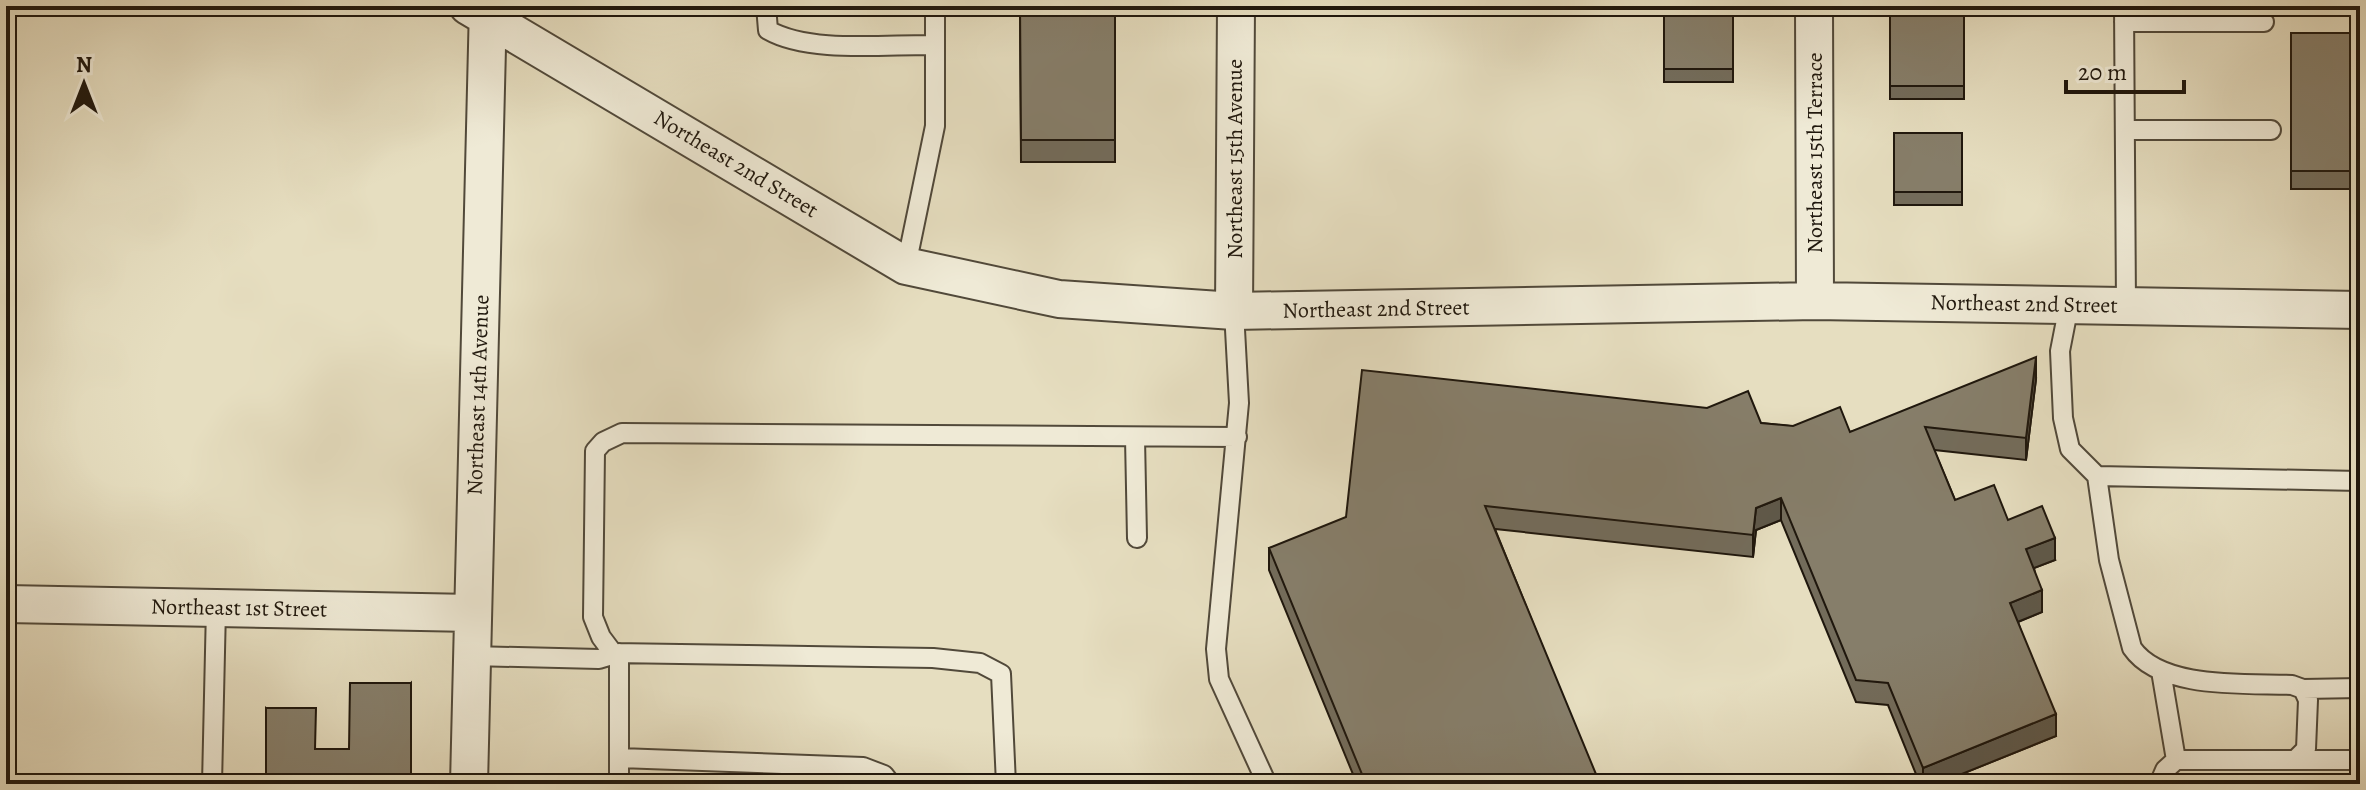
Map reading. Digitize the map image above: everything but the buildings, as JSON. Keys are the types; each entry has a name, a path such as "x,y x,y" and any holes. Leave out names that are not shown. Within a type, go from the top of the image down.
{"street":[{"name":"Northeast 15th Avenue","path":"1234,311 1236,6"},
{"name":"Northeast 15th Terrace","path":"1814,6 1815,301"},
{"name":"Northeast 2nd Street","path":"482,10 906,266 1059,299 1234,311 1815,301 2360,310"},
{"name":"Northeast 14th Avenue","path":"469,784 482,10"},
{"name":"Northeast 1st Street","path":"6,604 472,613"}],"lane":[{"path":"766,6 768,30 783,39 810,43 935,45"},
{"path":"906,266 935,126 935,6"},
{"path":"2126,306 2124,14 2264,22"},
{"path":"2125,130 2271,130"},
{"path":"2069,305 2060,351 2063,418 2070,449 2097,476 2109,560 2132,648 2140,659 2161,671 2218,683 2292,685 2303,689 2360,688"},
{"path":"1234,311 1239,403 1216,649 1224,690 1267,784"},
{"path":"1006,784 1001,674 980,663 933,658 613,653 601,637 593,617 595,451 603,442 622,433 1237,437"},
{"path":"1135,438 1137,538"},
{"path":"2097,476 2360,481"},
{"path":"212,784 216,608"},
{"path":"471,656 599,659 619,653"},
{"path":"619,653 619,784"},
{"path":"2161,671 2176,760"},
{"path":"2295,760 2306,749 2308,700 2303,689"},
{"path":"620,758 863,767 884,775 891,784"},
{"path":"2159,784 2165,770 2176,760 2360,760"}]}
